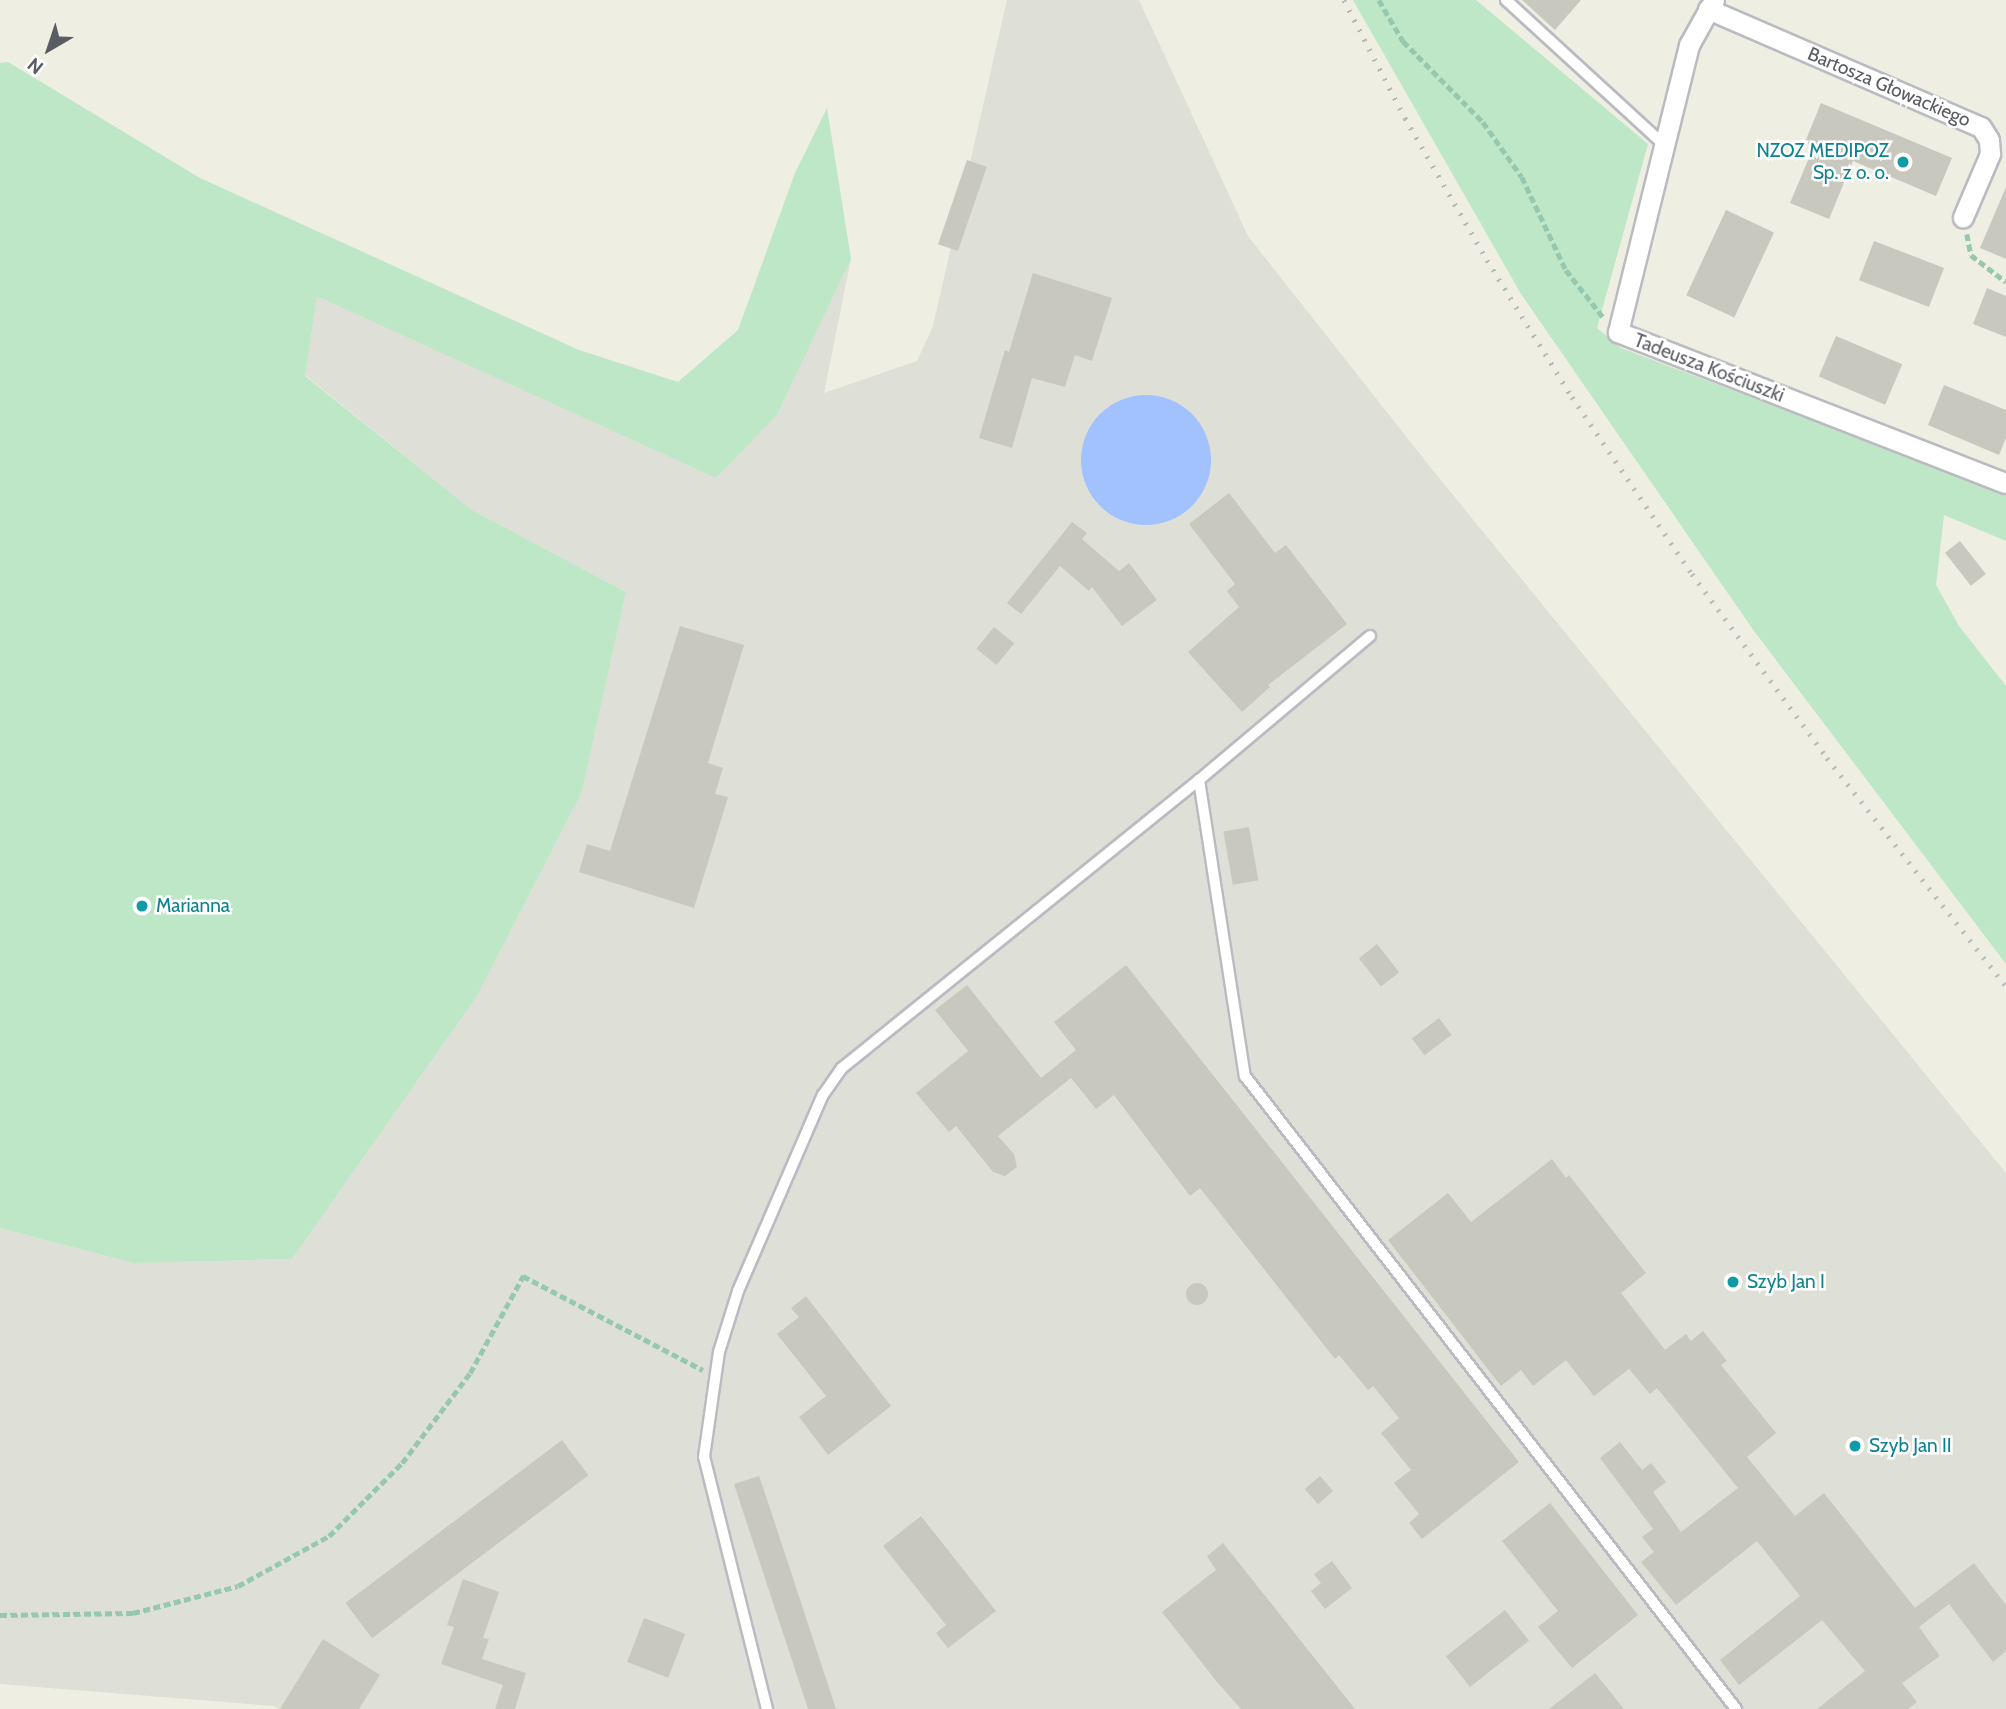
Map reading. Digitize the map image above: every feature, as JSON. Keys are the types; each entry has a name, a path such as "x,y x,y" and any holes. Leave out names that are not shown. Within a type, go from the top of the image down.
{"street":[{"name":"Tadeusza Kościuszki","path":"1711,5 1689,45 1618,332 2006,483"},
{"name":"Bartosza Głowackiego","path":"1711,5 1981,127 1989,140 1990,154 1964,217"}],"lane":[{"path":"1506,0 1663,144"},
{"path":"767,1709 704,1457 719,1352 737,1291 823,1095 842,1068 1199,780 1370,636"},
{"path":"1199,780 1245,1076 1736,1709"}],"path":[{"path":"1379,0 1403,41 1483,122 1522,177 1566,270 1618,332"},
{"path":"1964,217 1971,255 2006,282"},
{"path":"0,1615 133,1613 238,1586 329,1536 402,1463 470,1373 523,1276 716,1377"}],"shaded area":[{"path":"1007,0 1139,0 1248,236 1431,468 2006,1173 2006,1709 279,1709 274,1706 0,1684 0,1228 133,1263 292,1259 477,996 582,792 626,592 472,510 305,375 317,295 716,478 777,415 851,259 824,393 917,361 933,326"}],"green space":[{"path":"1353,0 1476,0 1648,144 1597,328 1621,348 2006,494 2006,541 1944,515 1936,585 1959,626 2006,686 2006,964 1754,631 1521,294"},
{"path":"8,62 200,178 579,350 678,382 738,330 795,173 827,108 851,259 777,415 716,478 317,296 305,376 472,510 626,592 582,792 477,996 292,1259 133,1263 0,1228 0,63"}],"water":[{"path":"1146,395 1171,400 1192,414 1206,435 1211,460 1206,485 1192,506 1171,520 1146,525 1121,520 1100,506 1086,485 1081,460 1086,435 1100,414 1121,400"}],"building":[{"path":"1522,0 1581,0 1555,30"},
{"name":"NZOZ MEDIPOZ Sp. z o. o.","path":"1821,103 1952,158 1936,196 1853,161 1829,219 1790,203 1814,146 1805,142"},
{"path":"967,160 987,167 958,251 938,244"},
{"path":"2006,187 2006,259 1980,248"},
{"path":"1726,210 1774,232 1734,318 1686,295"},
{"path":"1874,241 1944,268 1929,307 1859,280"},
{"path":"1033,273 1112,298 1092,361 1075,355 1065,387 1032,378 1012,448 979,438 1005,350 1009,352"},
{"path":"1987,288 2006,296 2006,337 1973,324"},
{"path":"1836,336 1902,364 1885,405 1819,377"},
{"path":"1944,385 2006,410 2006,438 1999,455 1928,425"},
{"path":"1229,493 1275,553 1286,545 1347,624 1268,685 1270,687 1242,712 1188,652 1239,607 1227,591 1235,584 1189,524"},
{"path":"1072,522 1087,533 1082,539 1119,571 1129,563 1157,600 1122,626 1092,587 1089,591 1060,566 1021,614 1007,603"},
{"path":"1960,541 1986,574 1971,586 1945,553"},
{"path":"680,626 744,645 708,763 723,768 715,794 728,797 694,908 579,872 587,844 610,851"},
{"path":"994,627 1014,643 997,665 976,649"},
{"path":"1249,827 1258,880 1233,885 1223,832"},
{"path":"1377,944 1399,972 1381,987 1359,958"},
{"path":"1126,965 1519,1462 1422,1539 1409,1523 1419,1514 1394,1483 1411,1470 1381,1433 1399,1418 1373,1386 1368,1390 1339,1355 1335,1359 1200,1188 1190,1196 1114,1095 1096,1109 1071,1078 998,1136 1014,1154 1017,1167 1005,1176 993,1172 956,1126 949,1132 916,1093 968,1051 935,1010 967,985 1041,1078 1076,1050 1054,1022"},
{"path":"1439,1018 1452,1035 1424,1055 1412,1038"},
{"path":"1552,1159 1566,1178 1569,1175 1646,1273 1621,1293 1665,1350 1686,1334 1691,1341 1703,1331 1727,1361 1721,1365 1776,1433 1747,1457 1795,1516 1824,1493 1915,1608 1974,1563 2006,1605 2006,1651 1993,1662 1949,1604 1919,1627 1940,1656 1902,1683 1917,1702 1908,1709 1817,1709 1865,1671 1822,1620 1739,1685 1720,1660 1800,1596 1757,1541 1676,1605 1641,1562 1654,1552 1642,1537 1653,1529 1600,1458 1620,1442 1642,1470 1651,1463 1666,1482 1653,1492 1681,1532 1738,1488 1657,1388 1650,1394 1629,1369 1594,1396 1566,1360 1533,1386 1521,1370 1501,1386 1388,1240 1448,1193 1471,1222"},
{"path":"1197,1283 1205,1286 1208,1294 1205,1302 1197,1305 1189,1302 1186,1294 1189,1286"},
{"path":"806,1296 891,1406 828,1455 799,1417 826,1396 777,1334 799,1317 791,1308"},
{"path":"562,1440 588,1475 372,1638 346,1603"},
{"path":"759,1476 836,1709 808,1709 734,1484"},
{"path":"1320,1476 1333,1491 1318,1504 1305,1489"},
{"path":"1550,1503 1638,1615 1572,1668 1538,1627 1558,1611 1502,1541"},
{"path":"921,1516 996,1611 948,1648 936,1633 946,1625 883,1546"},
{"path":"1223,1543 1355,1709 1241,1709 1217,1682 1162,1612 1216,1570 1207,1556"},
{"path":"1332,1561 1352,1588 1325,1609 1311,1591 1321,1583 1314,1574"},
{"path":"463,1579 499,1592 483,1638 489,1639 482,1659 526,1673 515,1709 495,1709 503,1685 441,1664 454,1627 447,1625"},
{"path":"1505,1610 1529,1641 1470,1687 1446,1656"},
{"path":"644,1618 685,1634 668,1678 627,1662"},
{"path":"323,1639 380,1675 359,1709 280,1709"},
{"path":"1595,1673 1624,1709 1549,1709"}],"railway":[{"path":"1344,0 1405,118 1487,260 1572,397 1692,574 1827,758 2006,986"}],"place":[{"name":"NZOZ MEDIPOZ Sp. z o. o.","path":"1903,162"},
{"name":"Marianna","path":"142,906"},
{"name":"Szyb Jan I","path":"1733,1282"},
{"name":"Szyb Jan II","path":"1855,1446"}]}
